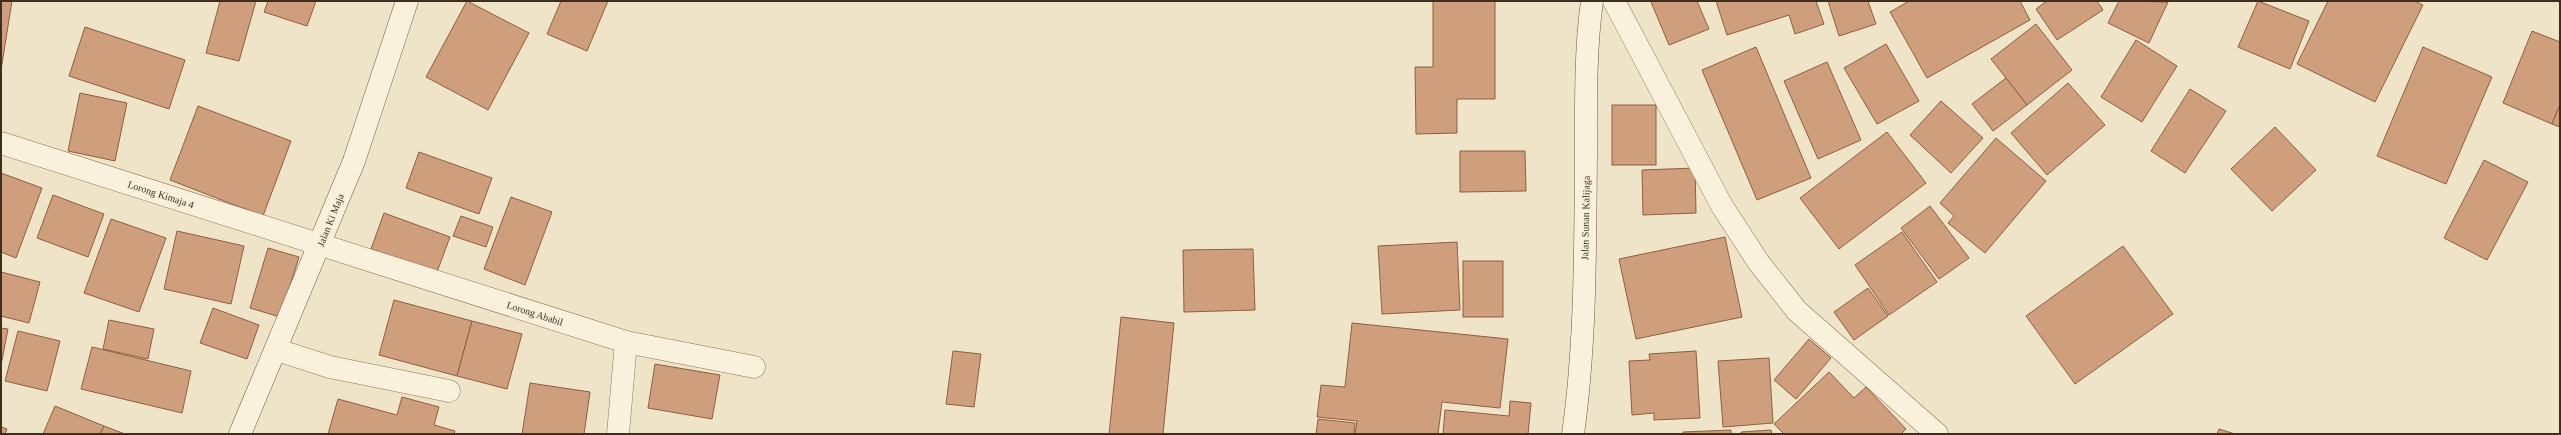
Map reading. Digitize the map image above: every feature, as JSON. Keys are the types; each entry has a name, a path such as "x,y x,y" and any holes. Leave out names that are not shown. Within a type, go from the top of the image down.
{"street":[{"name":"Jalan Ki Maja","path":"240,434 277,350 354,161 407,1"},
{"name":"Jalan Sunan Kalijaga","path":"1573,434 1580,382 1585,255 1586,61 1592,1"},
{"path":"1614,1 1722,206 1759,263 1797,311 1937,434"},
{"name":"Lorong Kimaja 4","path":"1,143 320,245"},
{"name":"Lorong Ababil","path":"320,245 626,342 754,367"},
{"path":"618,434 626,342"},
{"path":"277,350 330,367 449,391"}],"building":[{"path":"1,1 12,1 1,70"},
{"path":"220,1 256,1 239,61 206,53"},
{"path":"268,1 316,1 307,26 264,12"},
{"path":"467,1 529,33 488,110 426,77"},
{"path":"561,1 608,1 587,51 547,34"},
{"path":"1433,1 1495,1 1495,99 1457,99 1457,133 1416,134 1415,67 1433,67"},
{"path":"1697,1 1709,29 1669,45 1651,2"},
{"path":"1716,1 1816,1 1824,24 1795,34 1789,15 1727,35"},
{"path":"1828,1 1868,1 1876,24 1839,36"},
{"path":"1909,1 2020,1 2030,20 1927,78 1890,12"},
{"path":"2047,1 2097,1 2103,10 2057,40 2036,9"},
{"path":"2119,1 2168,2 2149,43 2108,23"},
{"path":"2258,1 2309,21 2290,69 2238,47"},
{"path":"2328,1 2415,1 2423,5 2375,102 2297,64"},
{"path":"2036,24 2072,70 2027,105 1991,59"},
{"path":"85,27 185,60 169,109 69,76"},
{"path":"2532,31 2560,42 2560,105 2552,124 2503,103"},
{"path":"2136,40 2177,66 2142,122 2101,97"},
{"path":"1886,44 1919,101 1877,124 1844,68"},
{"path":"1756,47 1811,178 1757,200 1702,70"},
{"path":"2423,47 2492,77 2446,184 2377,156"},
{"path":"1827,62 1861,140 1818,159 1784,81"},
{"path":"2006,78 2027,105 1993,131 1972,104"},
{"path":"2068,83 2105,125 2047,175 2011,133"},
{"path":"2190,89 2226,111 2185,173 2151,151"},
{"path":"80,93 127,103 115,161 68,151"},
{"path":"1941,101 1983,138 1951,173 1910,135"},
{"path":"1612,105 1656,105 1656,165 1612,165"},
{"path":"2560,105 2560,127 2552,124"},
{"path":"198,106 291,141 263,216 170,180"},
{"path":"2275,127 2316,170 2272,211 2231,169"},
{"path":"1887,132 1926,183 1839,249 1800,198"},
{"path":"1996,138 2046,181 1985,253 1948,223 1954,216 1940,203"},
{"path":"1460,151 1525,151 1526,191 1460,192"},
{"path":"419,152 492,178 479,214 406,188"},
{"path":"2484,160 2528,182 2487,260 2444,238"},
{"path":"1695,168 1696,213 1643,215 1642,170"},
{"path":"1,173 42,188 16,258 1,252"},
{"path":"53,195 104,214 88,257 37,238"},
{"path":"511,197 552,212 525,285 484,269"},
{"path":"1930,206 1969,258 1939,279 1901,228"},
{"path":"384,213 450,237 437,272 371,249"},
{"path":"461,216 493,227 486,247 453,236"},
{"path":"111,219 166,238 139,312 84,293"},
{"path":"177,231 244,246 231,304 164,289"},
{"path":"1902,232 1937,282 1889,315 1855,265"},
{"path":"1725,237 1742,317 1636,339 1619,259"},
{"path":"1457,242 1460,310 1382,314 1378,246"},
{"path":"2123,246 2173,314 2075,384 2026,316"},
{"path":"268,248 299,257 280,317 250,308"},
{"path":"1253,249 1255,310 1184,312 1183,250"},
{"path":"1463,261 1503,261 1503,317 1463,317"},
{"path":"1,272 40,282 29,323 1,316"},
{"path":"1868,288 1888,316 1854,340 1834,312"},
{"path":"394,300 472,321 457,376 379,355"},
{"path":"213,308 259,325 247,359 200,343"},
{"path":"1121,317 1174,323 1163,434 1109,434"},
{"path":"109,320 154,329 148,359 103,349"},
{"path":"472,321 522,334 507,389 457,376"},
{"path":"1352,323 1508,339 1500,408 1442,402 1438,434 1355,434 1357,421 1317,417 1321,385 1345,387"},
{"path":"1,328 8,329 1,365"},
{"path":"18,331 60,341 47,391 5,381"},
{"path":"1809,339 1831,358 1796,399 1774,380"},
{"path":"92,347 191,371 182,413 81,389"},
{"path":"953,351 981,354 974,407 946,404"},
{"path":"1696,351 1700,418 1654,420 1654,413 1632,415 1629,361 1650,360 1649,354"},
{"path":"1769,358 1773,423 1723,427 1718,361"},
{"path":"655,364 720,375 712,419 648,408"},
{"path":"1829,372 1854,398 1866,387 1906,429 1901,434 1784,434 1774,424"},
{"path":"530,383 590,392 584,434 522,434"},
{"path":"402,397 439,407 434,425 455,431 454,434 328,434 338,399 397,415"},
{"path":"1510,401 1531,403 1528,434 1443,434 1445,410 1509,416"},
{"path":"55,406 104,426 100,434 43,434"},
{"path":"1318,419 1355,423 1354,434 1316,434"},
{"path":"104,426 125,434 100,434"},
{"path":"1,427 7,429 5,434 1,434"},
{"path":"2219,429 2235,434 2217,434"},
{"path":"1731,430 1731,434 1683,434 1683,432"},
{"path":"1771,430 1772,434 1741,434 1741,432"}]}
